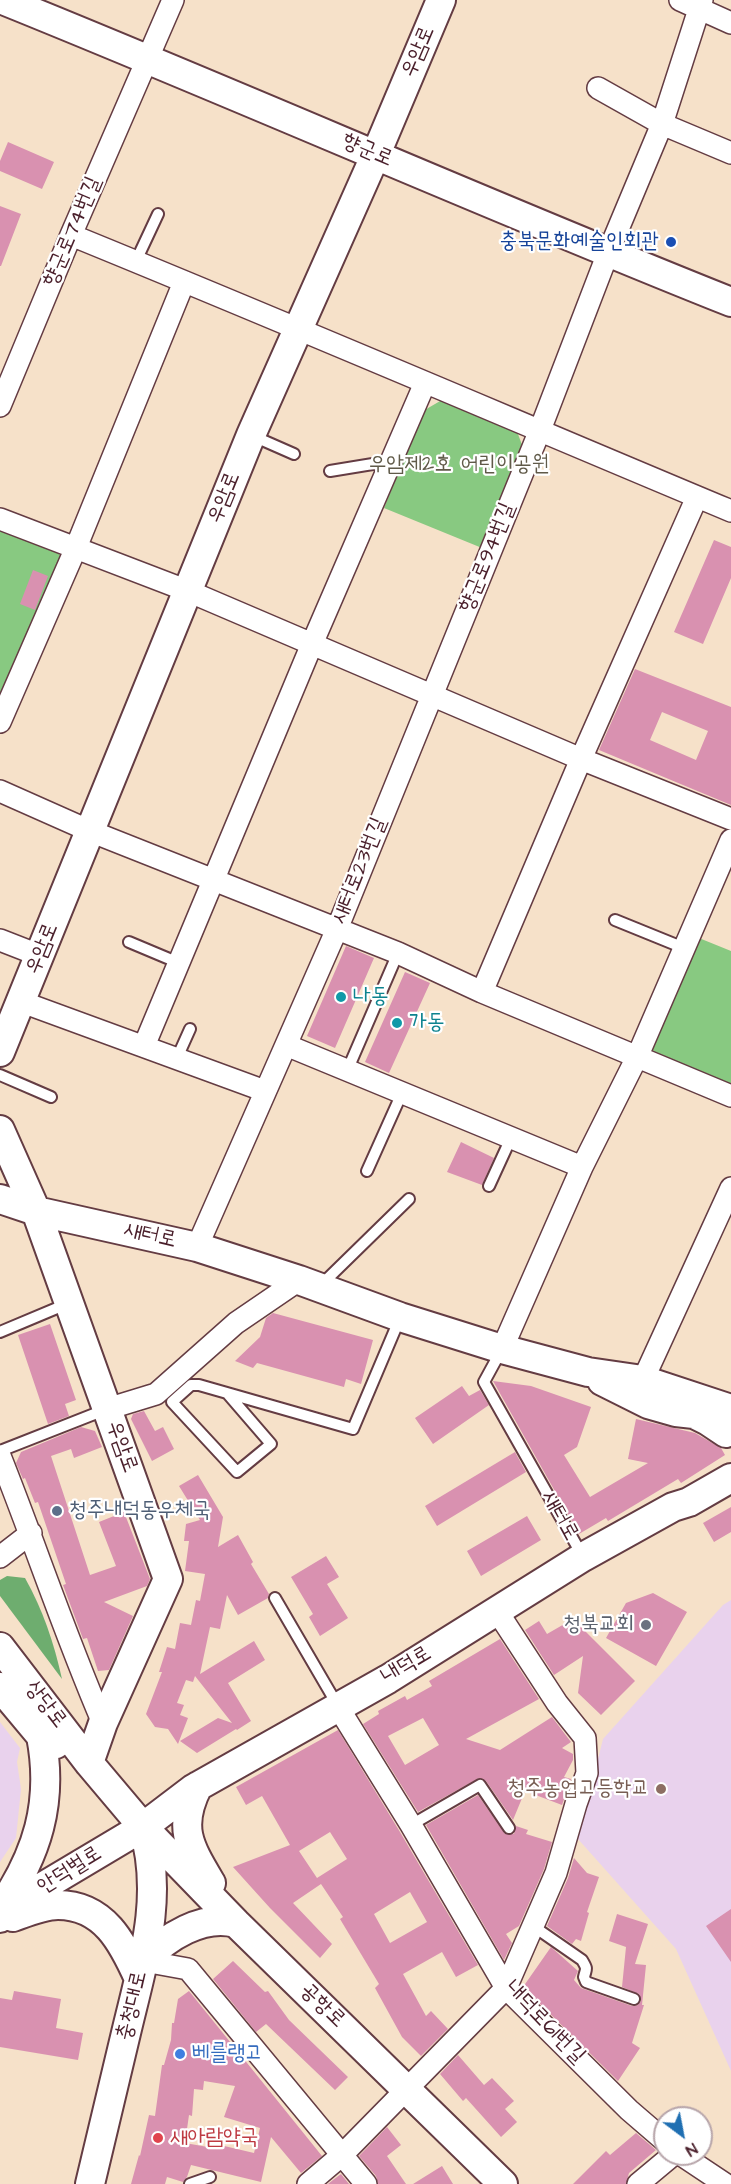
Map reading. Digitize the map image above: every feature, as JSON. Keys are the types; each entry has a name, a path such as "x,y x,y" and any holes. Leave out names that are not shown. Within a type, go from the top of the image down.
{"street":[{"name":"향군로","path":"3,0 148,58 608,253 731,302"},
{"name":"향군로74번길","path":"0,406 173,0"},
{"path":"680,0 701,4 731,23"},
{"name":"우암로","path":"0,1052 12,1009 41,956 251,435 297,327 376,154 438,1"},
{"name":"향군로94번길","path":"431,696 662,124 701,4"},
{"path":"598,88 662,124 731,153"},
{"path":"71,235 297,327 731,511"},
{"path":"0,722 75,549 184,282"},
{"path":"265,1091 144,1046 312,644 425,383"},
{"path":"482,992 531,874 697,497"},
{"path":"0,519 188,591 581,759 731,819"},
{"name":"새터로23번길","path":"197,1247 337,928 431,696"},
{"path":"0,791 90,831 398,953 482,992 731,1096"},
{"path":"502,1349 582,1167 638,1056 731,840"},
{"path":"0,940 41,956"},
{"name":"우암로","path":"12,1009 144,1046"},
{"path":"286,1046 582,1167"},
{"name":"우암로","path":"0,1130 36,1211 168,1579 103,1723 89,1763"},
{"path":"644,1380 731,1188"},
{"name":"새터로","path":"0,1199 36,1211 197,1247 400,1317 502,1349 588,1372"},
{"path":"107,1409 156,1394 236,1323 309,1284"},
{"path":"588,1372 644,1380 730,1434"},
{"path":"588,1372 648,1404 676,1412 694,1414 730,1434"},
{"path":"673,1507 682,1488 730,1434"},
{"path":"0,1456 31,1533 81,1673 103,1723"},
{"name":"내덕로","path":"142,1827 198,1786 388,1679 583,1557 731,1478"},
{"path":"0,1557 31,1533"},
{"path":"308,2184 342,2155 506,1988 556,1874 587,1773 585,1738 556,1703 497,1611"},
{"name":"상당로","path":"0,1647 89,1763 142,1827"},
{"name":"상당로","path":"0,1687 41,1736 89,1763"},
{"name":"내덕로61번길","path":"338,1707 411,1825 506,1988 629,2110 653,2131"},
{"path":"0,1910 26,1867 38,1837 45,1795 44,1751 41,1736"},
{"path":"198,1786 185,1819 188,1839 196,1859 236,1923"},
{"name":"안덕벌로","path":"0,1919 44,1886 142,1827"},
{"name":"공항로","path":"142,1827 236,1923 503,2184"},
{"name":"충청대로","path":"90,2184 141,1970 152,1914 149,1846 142,1827"},
{"path":"0,1919 58,1905 83,1910 113,1930 141,1970"},
{"path":"141,1970 162,1945 200,1924 224,1920 236,1923"},
{"path":"141,1970 188,1969 366,2184"},
{"path":"638,2184 660,2166"},
{"path":"698,2166 725,2184"}],"lane":[{"path":"136,261 158,214"},
{"path":"251,435 294,454"},
{"path":"330,471 391,461"},
{"path":"615,920 684,948"},
{"path":"129,942 179,963"},
{"path":"347,1071 398,953"},
{"path":"177,1058 190,1029"},
{"path":"0,1075 51,1097"},
{"path":"367,1171 402,1093"},
{"path":"489,1186 511,1138"},
{"path":"309,1284 409,1199"},
{"path":"0,1332 70,1303"},
{"path":"227,1393 271,1444 237,1472 172,1402 191,1385 200,1384 353,1429 400,1317"},
{"name":"새터로","path":"502,1349 484,1382 583,1557"},
{"path":"0,1451 107,1409"},
{"path":"275,1598 338,1707"},
{"path":"411,1825 480,1785 509,1828"},
{"path":"533,1926 582,1960 587,1972 584,1977 586,1982 634,1999"},
{"path":"189,2184 210,2177"}],"shaded area":[{"name":"청주농업고등학교","path":"731,1600 731,2071 676,1949 578,1839 603,1739 723,1605"},
{"path":"0,1722 20,1748 17,1762 21,1789 16,1838 0,1862"}],"green space":[{"name":"우암제2호 어린이공원","path":"447,397 516,429 524,450 482,548 384,508 423,411"},
{"path":"0,528 57,550 63,561 0,703"},
{"path":"694,936 731,951 731,1086 657,1056 648,1043"},
{"path":"7,1576 25,1578 47,1627 62,1679 0,1596 0,1580"}],"building":[{"path":"8,142 54,162 42,189 0,171 0,161"},
{"path":"0,206 21,214 1,266 0,266"},
{"path":"714,540 731,547 731,578 703,644 674,632"},
{"path":"33,570 48,576 35,610 20,604"},
{"path":"635,669 731,707 731,805 599,750","holes":["662,712 708,731 696,760 650,740"]},
{"name":"나동","path":"346,946 374,958 335,1048 307,1036"},
{"name":"가동","path":"405,972 430,983 389,1073 365,1062"},
{"path":"461,1142 494,1158 482,1185 447,1172"},
{"path":"273,1313 373,1340 361,1384 346,1379 344,1387 257,1363 253,1368 235,1361 260,1337 266,1318"},
{"path":"50,1324 76,1400 65,1404 69,1416 48,1424 18,1335"},
{"path":"493,1381 531,1386 591,1407 577,1447 564,1455 590,1497 648,1463 628,1459 636,1419 695,1433 721,1448 725,1455 681,1483 678,1479 608,1521 606,1518 579,1534"},
{"path":"462,1386 469,1396 480,1390 489,1405 433,1444 415,1418"},
{"path":"144,1411 155,1431 163,1427 174,1449 152,1461 131,1419 133,1414"},
{"path":"81,1427 95,1431 102,1447 74,1458 71,1449 51,1456 90,1575 116,1566 99,1522 124,1512 150,1579 147,1586 104,1602 133,1616 109,1670 98,1671 87,1638 83,1639 63,1585 66,1584 38,1502 35,1503 16,1463 21,1452"},
{"path":"515,1452 526,1472 437,1526 425,1506"},
{"path":"198,1475 223,1517 218,1547 238,1535 253,1562 251,1564 269,1594 268,1598 238,1615 227,1595 220,1629 210,1627 200,1674 254,1641 265,1660 228,1683 251,1721 197,1753 180,1741 218,1718 232,1723 195,1676 193,1682 186,1680 177,1703 184,1705 180,1715 188,1718 178,1744 168,1729 155,1727 146,1714 162,1672 159,1672 167,1647 175,1649 180,1623 191,1625 196,1600 200,1601 205,1574 185,1571 189,1541 184,1541 186,1524 200,1520 179,1486"},
{"path":"731,1507 731,1532 714,1542 703,1523"},
{"path":"527,1516 541,1540 481,1576 467,1551"},
{"path":"326,1556 339,1577 327,1584 348,1618 320,1636 309,1617 313,1614 291,1577"},
{"name":"청북교회","path":"653,1593 687,1612 656,1666 606,1638 626,1603"},
{"path":"573,1619 635,1681 601,1715 578,1693 583,1656 554,1675 525,1630 539,1621 547,1634"},
{"path":"500,1639 539,1699 466,1739 500,1750 552,1717 571,1742 562,1748 573,1754 573,1760 564,1777 571,1779 562,1805 525,1791 513,1820 486,1781 479,1778 418,1812 363,1724 379,1714 378,1711 405,1696 407,1700 432,1686 429,1681","holes":["423,1718 439,1745 405,1765 388,1736"]},
{"path":"338,1730 478,1965 456,1977 442,1952 403,1974 426,2016 431,2011 448,2029 421,2056 402,2037 375,1988 379,1984 340,1919 343,1917 321,1884 293,1903 332,1944 320,1958 233,1867 290,1845 262,1796 246,1805 236,1787","holes":["330,1832 347,1859 317,1878 299,1851","410,1892 427,1922 390,1943 374,1914"]},
{"path":"478,1795 505,1834 514,1834 516,1826 528,1830 526,1834 552,1842 544,1869 519,1926 506,1934 512,1943 504,1960 426,1825"},
{"path":"574,1858 587,1873 599,1877 587,1912 589,1913 581,1941 576,1939 572,1944 547,1926 568,1878"},
{"path":"731,1909 731,1962 706,1926"},
{"path":"617,1914 648,1924 635,1964 646,1965 642,2005 644,2005 632,2043 640,2048 618,2081 523,1987 551,1947 578,1971 574,1980 581,1988 632,2006 638,2005 641,2001 639,1994 622,1987 626,1947 609,1941"},
{"path":"233,1961 265,1992 268,1991 289,2020 348,2077 335,2090 266,2024 256,2032 213,1979"},
{"path":"14,1991 61,1999 56,2028 83,2033 78,2060 0,2047 0,1998 12,2000"},
{"path":"189,1991 322,2156 301,2173 271,2137 261,2182 191,2165 183,2182 167,2177 165,2184 131,2184 149,2115 155,2116 162,2065 164,2065 171,2040 172,2023 174,2023 178,1999","holes":["204,2081 235,2086 224,2117 260,2128 254,2153 220,2145 219,2149 185,2143 189,2115 192,2116 194,2089 203,2090"]},
{"path":"458,2055 484,2085 492,2078 514,2101 505,2109 517,2122 501,2137 466,2098 463,2101 440,2074"},
{"path":"387,2127 401,2145 387,2156 406,2184 378,2184 376,2176 359,2156"},
{"path":"636,2133 653,2147 653,2153 629,2173 626,2184 573,2184 606,2151 610,2155"},
{"path":"442,2166 453,2184 413,2184"},
{"path":"341,2174 349,2184 328,2184 333,2180"}],"place":[{"name":"충북문화예술인회관","path":"671,242"},
{"name":"나동","path":"341,997"},
{"name":"가동","path":"397,1023"},
{"name":"청주내덕동우체국","path":"57,1511"},
{"name":"청북교회","path":"646,1625"},
{"name":"청주농업고등학교","path":"661,1789"},
{"name":"베를랭고","path":"180,2054"},
{"name":"새아람약국","path":"158,2138"}]}
